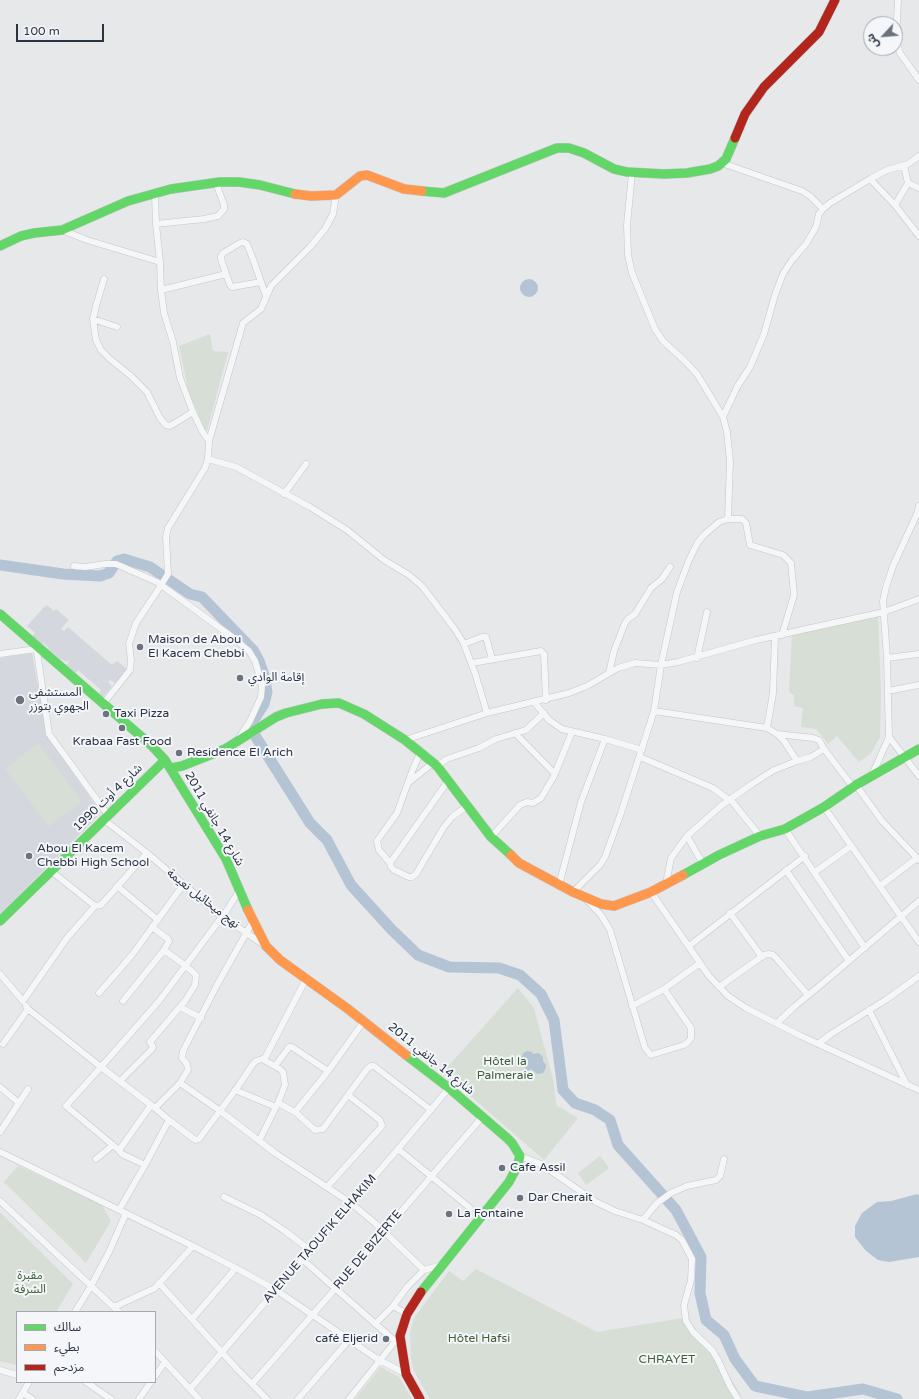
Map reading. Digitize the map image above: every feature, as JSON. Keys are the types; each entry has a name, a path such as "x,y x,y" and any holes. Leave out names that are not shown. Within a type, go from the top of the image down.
{"street":[{"path":"0,246 21,236 62,230 128,201 155,193 216,183 239,182 260,185 286,192 311,196 324,196 336,195 360,176 367,175 404,189 448,192 549,151 564,148 569,148 584,153 614,169 632,173 687,173 710,169 722,163 726,159 745,114 764,87 819,32 835,0"},
{"path":"898,0 896,38 898,47 900,53 919,80"},
{"path":"723,417 737,387 750,367 764,334 775,295 783,274 792,260 806,244 816,227 819,214 830,202 887,170 911,163 919,156"},
{"path":"722,163 802,191 810,196 823,209"},
{"path":"895,205 908,183 904,166"},
{"path":"632,173 627,225 628,256 632,273 659,335 697,374 723,417 727,432 730,461 728,519"},
{"path":"870,179 895,205 919,236"},
{"path":"156,224 218,216 224,209 224,205 216,183"},
{"path":"908,183 919,188"},
{"path":"155,193 156,224 164,313 180,378 193,412 202,431 209,441"},
{"path":"103,704 130,670 131,660 129,644 136,623 168,574 166,538 168,528 202,475 208,459 209,441 241,327 245,320 255,314 263,306 271,286 310,248 325,229 333,214 336,195"},
{"path":"62,230 88,240 160,262"},
{"path":"261,282 232,287 221,259 223,253 240,243 245,243 261,282 266,296"},
{"path":"161,290 226,274"},
{"path":"104,279 93,319 96,340 101,350 132,376 148,392 160,418 166,425 170,426 193,412"},
{"path":"93,319 118,327"},
{"path":"208,459 236,467 347,530 389,565 409,576 429,595 464,644 472,663 487,713"},
{"path":"284,494 306,464"},
{"path":"871,777 889,736 887,658 883,601 893,566 917,514 919,506"},
{"path":"573,892 600,865 605,857 621,814 654,711 661,665 677,592 689,560 698,542 705,534 719,522 728,519 744,520 746,523 750,545 782,555 791,563 794,595 779,635 773,693 767,728"},
{"path":"74,566 85,567 116,564 163,583 249,651 260,674 262,686 261,697 242,738"},
{"path":"609,673 614,651 625,623 628,618 635,614 651,588 662,579 670,567"},
{"path":"406,740 487,713 546,700 581,689 618,668 635,663 661,665 697,658 779,635 884,612 919,599"},
{"path":"697,658 707,612"},
{"name":"شارع 14 جانفي 2011","path":"0,614 36,647 151,745 163,758 171,768 226,860 239,891 266,946 280,960 364,1021 483,1116 512,1143 520,1156"},
{"path":"464,644 482,637 486,637 492,659"},
{"path":"0,654 36,647"},
{"name":"نهج ميخائيل نعيمة","path":"36,647 49,734 106,817 222,916 266,946"},
{"path":"472,663 539,651 543,652 546,700"},
{"path":"887,658 919,654"},
{"path":"888,691 919,685"},
{"path":"534,702 554,725 572,732 605,739 641,754 713,788 729,800 760,836"},
{"path":"171,768 182,766 220,752 276,717 301,708 322,704 339,703 355,709 406,740 436,764 491,837 519,863 573,892 601,904 614,906 651,892 760,836 785,829 824,807 854,786 919,750"},
{"path":"654,711 767,728 777,734 797,761"},
{"path":"408,783 436,764 479,748 496,739 528,728 544,713"},
{"path":"491,837 520,805 523,803 533,803 537,801 555,774 572,732"},
{"path":"515,733 555,774"},
{"path":"777,734 819,740 824,749 882,821 918,859 880,886"},
{"path":"889,736 919,776"},
{"path":"559,885 581,802 605,739"},
{"path":"666,884 671,858 691,831 729,800 774,770 811,757 824,749"},
{"path":"421,751 397,813 376,841 379,850 390,863 391,867 394,870 412,877 416,874 444,827 452,818 467,806"},
{"name":"شارع 4 أوت 1990","path":"0,921 106,817 163,758"},
{"path":"390,863 448,781"},
{"path":"824,807 919,942"},
{"path":"785,829 816,872 865,948"},
{"path":"687,836 703,864"},
{"path":"816,872 851,846"},
{"path":"23,1001 67,938 95,906 101,905 147,853"},
{"path":"689,946 805,856"},
{"path":"786,870 849,961"},
{"path":"52,871 95,906"},
{"path":"99,993 132,955 184,885"},
{"path":"117,886 158,920"},
{"path":"144,1165 122,1154 66,1106 159,1001 186,966 239,891"},
{"path":"651,892 700,963 728,996 746,1008 818,1044 919,1090"},
{"path":"583,896 602,915 610,930 645,1048 651,1055 684,1045 691,1038 690,1028 664,989"},
{"path":"777,1023 919,901"},
{"path":"730,913 762,957"},
{"path":"120,1151 138,1122 180,1083 188,1070 187,1064 182,1058 183,1051 217,985 253,921"},
{"path":"123,1001 170,941 152,928"},
{"path":"120,1081 152,1049 153,1047 150,1042 180,1007 195,985 196,975 194,972 164,950"},
{"path":"719,987 762,957 769,954 773,955 808,995"},
{"path":"632,1006 664,989 700,963"},
{"path":"0,974 23,1001 28,1010 196,1140 201,1136 256,1061 262,1058 275,1066 283,1072 285,1083 277,1105 259,1141"},
{"path":"818,1044 919,976"},
{"path":"264,1060 306,979"},
{"path":"180,1007 201,1018"},
{"path":"3,1044 28,1010"},
{"path":"869,1010 908,1085"},
{"path":"295,1112 328,1071 364,1021"},
{"path":"275,1066 289,1047 292,1047 328,1071"},
{"path":"235,1090 295,1112 313,1128 320,1130 327,1125 367,1069 374,1066 431,1110"},
{"path":"180,1083 219,1110 259,1141 351,1203 424,1270"},
{"path":"0,1087 19,1102"},
{"name":"AVENUE TAOUFIK ELHAKIM","path":"190,1389 449,1088"},
{"path":"0,1132 28,1089"},
{"path":"327,1187 382,1126 380,1120 348,1096"},
{"name":"RUE DE BIZERTE","path":"252,1384 312,1314 336,1289 483,1116"},
{"path":"119,1210 169,1120"},
{"path":"96,1159 113,1145"},
{"path":"398,1149 470,1208"},
{"path":"0,1152 194,1246 236,1268 276,1290 349,1340 406,1374"},
{"path":"349,1399 398,1338 407,1314 424,1286 509,1182 517,1167 520,1156 541,1164 596,1202 615,1211 643,1220 676,1234 687,1248 692,1259 691,1280 684,1305 684,1314 693,1332 712,1350 738,1399"},
{"path":"643,1220 657,1203 671,1193 686,1186 716,1180 720,1176 724,1159"},
{"path":"224,1198 261,1214 286,1231 310,1251"},
{"path":"0,1201 118,1311"},
{"path":"76,1311 109,1252 126,1213"},
{"path":"114,1307 154,1288 194,1246"},
{"path":"302,1260 375,1324 398,1338 406,1374 420,1399"},
{"path":"375,1324 393,1306 407,1287 424,1270 443,1264"},
{"path":"192,1319 236,1268"},
{"path":"159,1283 267,1399"},
{"path":"393,1306 407,1314"},
{"path":"298,1399 349,1340"},
{"path":"156,1352 199,1399"},
{"path":"156,1375 165,1362"},
{"path":"0,1370 16,1375"},
{"path":"28,1383 21,1396 32,1399"},
{"path":"87,1383 111,1399"},
{"path":"139,1399 150,1383"}],"shaded area":[{"path":"47,605 54,611 56,609 69,620 61,629 64,631 68,627 112,665 117,661 127,669 115,683 110,680 108,682 112,686 103,697 99,693 101,690 78,670 75,674 66,666 69,662 68,660 66,662 62,659 61,660 48,649 48,647 32,636 35,633 27,626"},
{"name":"Abou El Kacem Chebbi High School","path":"32,653 47,735 101,813 0,914 0,658"}],"green space":[{"path":"210,334 213,351 228,352 207,431 204,428 188,389 179,346"},
{"path":"873,611 878,613 881,694 880,737 871,753 859,762 837,736 828,744 816,729 801,727 803,708 794,706 794,695 789,692 792,632"},
{"path":"38,743 82,801 49,827 5,769"},
{"name":"Hôtel la Palmeraie","path":"518,988 534,1008 554,1083 556,1105 578,1118 544,1160 443,1072"},
{"path":"600,1156 609,1168 586,1185 578,1173"},
{"path":"18,1166 102,1205 111,1221 86,1263 4,1182"},
{"name":"مقبرة الشرفة","path":"0,1212 73,1284 57,1311 16,1311 16,1365 0,1361"},
{"name":"Hôtel Hafsi","path":"476,1269 597,1332 689,1317 690,1323 720,1361 739,1392 741,1399 430,1399 414,1371 411,1359 410,1333 414,1318 449,1271 463,1281"},
{"path":"381,1367 399,1377 412,1399 355,1399"}],"water":[{"path":"529,279 535,282 538,288 535,294 529,297 523,294 520,288 523,282"},
{"path":"527,1051 532,1052 533,1054 539,1053 543,1057 546,1068 543,1073 537,1074 531,1069 528,1071 525,1068 527,1065 523,1063 521,1059 523,1053"},
{"path":"917,1194 919,1195 919,1257 889,1262 878,1260 866,1251 855,1237 855,1226 862,1213 877,1202 891,1201"}],"waterway":[{"path":"0,565 63,574 100,576 109,573 117,561 124,559 150,567 190,594 202,597 253,650 259,661 264,675 267,692 264,704 253,721 252,728 254,734 310,823 327,840 351,885 391,929 418,955 449,967 499,968 520,975 541,994 554,1020 563,1090 575,1103 595,1110 610,1120 618,1145 676,1210 701,1257 700,1293 706,1320 724,1335 735,1359 755,1386 807,1397 863,1389 897,1399"}],"traffic: fast":[{"path":"422,191 444,193 557,148 569,148 584,153 614,169 627,172 664,174 687,173 718,166 726,159 735,138"},
{"path":"0,246 21,236 62,230 128,201 171,189 220,182 239,182 260,185 295,194"},
{"path":"0,614 151,745 165,760 226,859 248,910"},
{"path":"171,768 182,766 225,749 276,717 286,713 322,704 339,703 364,714 405,740 437,766 491,837 511,855"},
{"path":"683,875 719,855 760,836 785,829 824,807 856,785 919,749"},
{"path":"0,921 165,760"},
{"path":"406,1055 449,1088 507,1138 520,1156 517,1167 509,1182 421,1292"}],"traffic: slow":[{"path":"295,194 311,196 336,195 360,176 367,175 404,189 422,191"},
{"path":"511,855 519,863 573,892 601,904 614,906 651,892 683,875"},
{"path":"248,910 266,946 280,960 348,1009 406,1055"}],"traffic: jam":[{"path":"735,138 745,114 764,87 819,32 835,0"},
{"path":"420,1399 406,1374 400,1336 407,1314 421,1292"}],"place":[{"name":"Maison de Abou El Kacem Chebbi","path":"140,647"},
{"name":"إقامة الوادي","path":"240,678"},
{"name":"المستشفى الجهوي بتوزر","path":"20,700"},
{"name":"Taxi Pizza","path":"106,714"},
{"name":"Krabaa Fast Food","path":"122,728"},
{"name":"Residence El Arich","path":"179,753"},
{"name":"Abou El Kacem Chebbi High School","path":"29,856"},
{"name":"Cafe Assil","path":"502,1168"},
{"name":"Dar Cherait","path":"520,1198"},
{"name":"La Fontaine","path":"449,1214"},
{"name":"café Eljerid","path":"386,1339"}],"park label":[{"name":"CHRAYET","path":"667,1360"}]}
